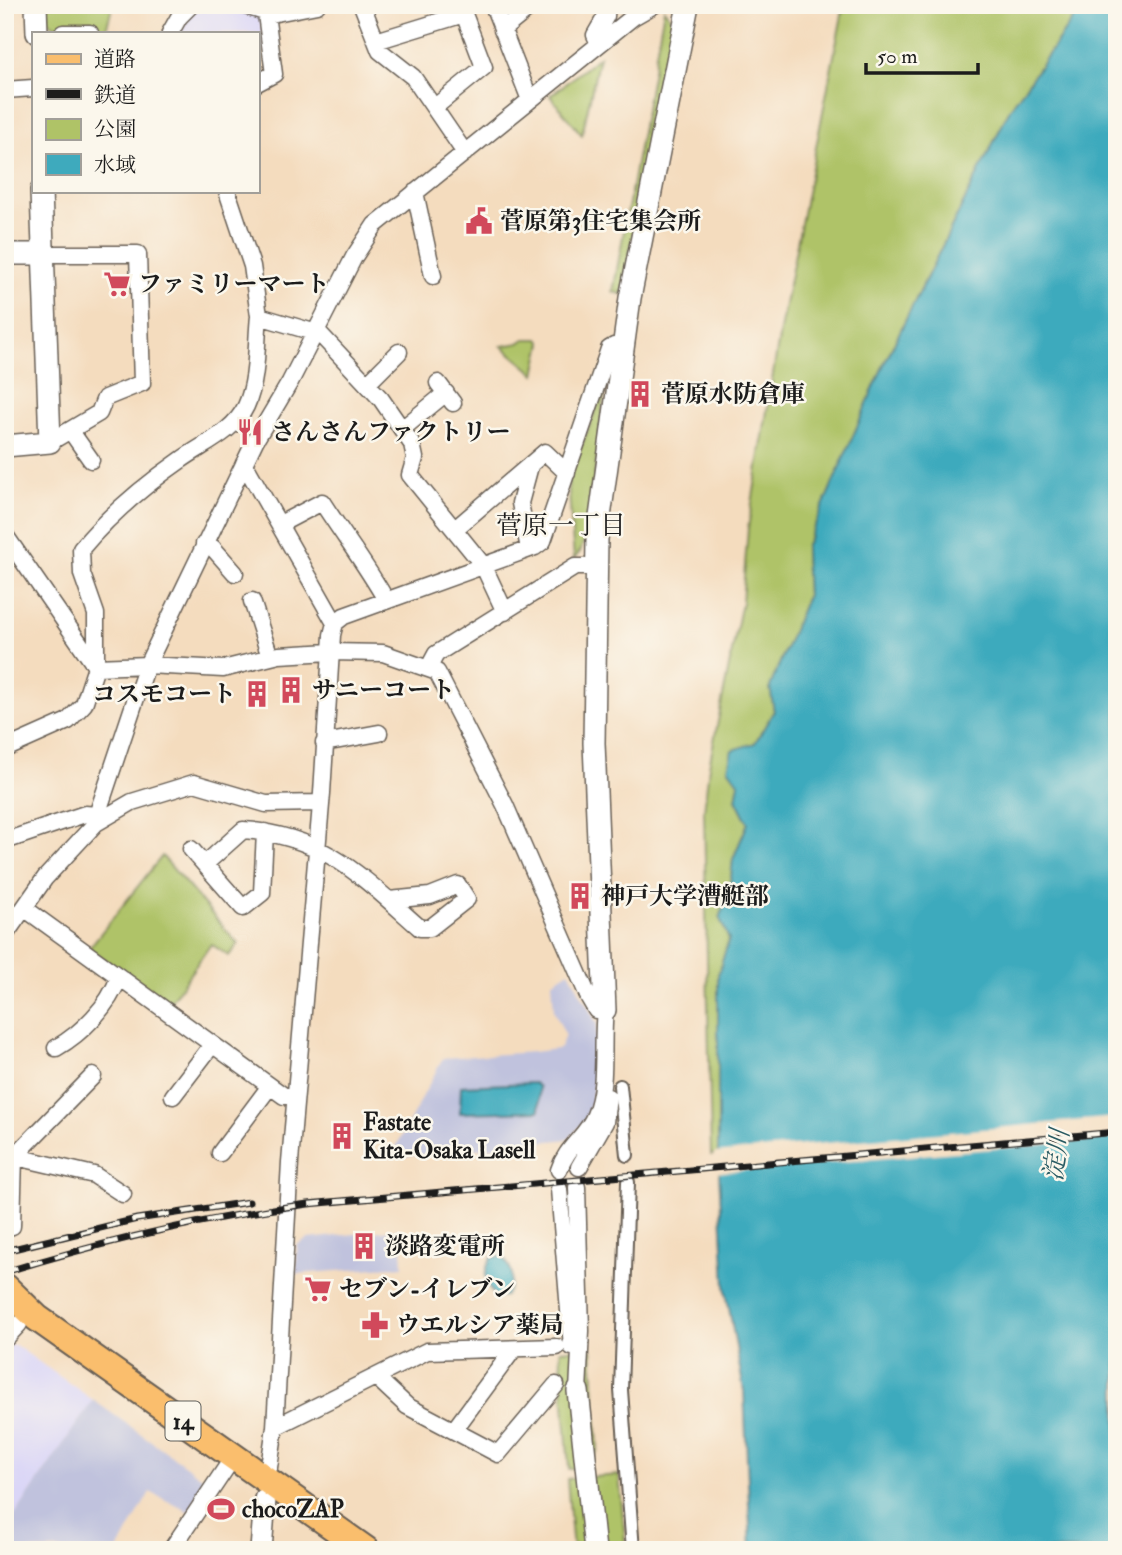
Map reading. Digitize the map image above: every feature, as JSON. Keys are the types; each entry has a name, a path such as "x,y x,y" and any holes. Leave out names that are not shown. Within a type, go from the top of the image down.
{"main road":[{"name":"14","path":"5,1287 37,1318 229,1464"},
{"name":"14","path":"10,1324 366,1550"},
{"name":"14","path":"266,1489 337,1550"}],"street":[{"path":"36,5 37,32"},
{"path":"171,32 179,17 191,5"},
{"path":"242,5 266,14 285,14 317,5"},
{"path":"362,5 380,51 413,77 465,153"},
{"path":"493,5 530,100"},
{"path":"502,30 533,5"},
{"path":"599,44 594,35 606,16 607,5"},
{"path":"5,935 46,878 97,819 146,665 244,463 375,225 599,44 629,11 654,5"},
{"path":"579,1167 583,1155 602,1130 607,1114 609,1046 593,743 596,567 623,347 688,5"},
{"path":"259,82 274,74 266,14"},
{"path":"376,41 464,14 484,67 435,107"},
{"path":"5,90 32,88"},
{"path":"41,192 50,442"},
{"path":"5,749 68,721 84,704 96,667 96,614 82,574 81,548 101,525 181,460 233,424 246,407 251,389 259,316 252,266 227,192"},
{"path":"415,192 433,276"},
{"path":"5,254 138,254 142,383 106,398 99,413 50,442 5,446"},
{"path":"259,316 315,331 367,384 412,444 415,458 410,475 483,565 505,612"},
{"path":"335,623 344,616 529,549 542,541 609,349 614,346 623,347"},
{"path":"367,384 399,352"},
{"path":"402,429 446,393"},
{"path":"70,430 91,460"},
{"path":"455,529 545,452 567,473"},
{"path":"244,463 335,623 330,652 295,1096 275,1427 261,1550"},
{"path":"529,549 520,503 530,466"},
{"path":"280,523 322,502 358,558 369,568 386,600"},
{"path":"5,535 96,667"},
{"path":"204,544 213,548 234,573"},
{"path":"429,667 436,654 575,567 596,567"},
{"path":"252,601 270,657"},
{"path":"96,667 146,665 223,669 297,652 330,652 383,653 437,672 505,805 589,998 596,1010 605,1010"},
{"path":"324,743 379,733"},
{"path":"5,841 85,814 97,819 132,802 194,783 266,804 319,803"},
{"path":"205,864 243,830 265,832 316,846 389,901"},
{"path":"191,849 243,908 262,893 265,832"},
{"path":"24,908 284,1096 295,1096"},
{"path":"56,1048 72,1039 113,995 119,977"},
{"path":"559,1170 565,1155 590,1126 597,1110 601,1091 605,1010"},
{"path":"173,1096 212,1045"},
{"path":"5,1228 12,1226 10,1156 93,1076"},
{"path":"220,1153 270,1086"},
{"path":"620,1086 627,1155"},
{"path":"10,1156 94,1175 123,1194"},
{"path":"628,1182 621,1390 633,1550"},
{"path":"577,1187 581,1331 579,1391"},
{"path":"559,1188 570,1330 595,1550"},
{"path":"275,1427 427,1351 557,1348"},
{"path":"454,1430 513,1350"},
{"path":"376,1377 407,1406 498,1454 556,1385"},
{"path":"171,1550 229,1464"}],"shaded area":[{"path":"198,5 234,5 260,15 265,50 259,54 259,32 176,32"},
{"path":"569,971 597,1024 592,1101 586,1119 569,1139 390,1158 443,1058 533,1052 561,1046 565,1034 554,1011 552,982"},
{"path":"401,1229 403,1266 296,1274 297,1245 308,1239"},
{"path":"8,1345 15,1345 93,1400 5,1530"},
{"path":"93,1400 209,1482 189,1512 150,1492 118,1550 5,1550 5,1530"}],"green space":[{"path":"47,5 113,5 105,32 98,32 92,25 54,26 47,20"},
{"path":"844,5 1083,5 1010,109 884,364 805,548 807,596 770,687 774,711 755,743 728,768 739,783 736,799 748,823 733,859 730,887 720,919 729,939 718,975 718,1153 711,1155 704,811 709,766 742,602 748,528 781,325"},
{"path":"664,9 674,22 622,294 613,292"},
{"path":"599,57 582,135 550,96"},
{"path":"525,339 539,339 542,343 535,374 502,346"},
{"path":"605,387 588,530 580,552 574,559 568,480"},
{"path":"162,856 238,944 229,956 211,944 168,1005 89,948"},
{"path":"592,1349 598,1450 587,1467 569,1469 560,1350"},
{"path":"619,1475 626,1550 573,1550 567,1479"}],"water":[{"name":"淀川","path":"1083,5 1117,5 1117,1550 751,1550 744,1391 725,1286 718,1153 718,975 729,939 720,919 730,887 733,859 748,823 736,799 739,783 728,768 732,750 755,743 774,711 770,687 807,596 805,548 884,364 1010,109"},
{"path":"534,1083 539,1087 539,1111 460,1113 461,1086"},
{"path":"502,1256 511,1271 511,1280 505,1296 496,1297 489,1288 486,1273 492,1257"}],"pier":[{"path":"1117,1117 1117,1138 715,1173 714,1153"}],"railway":[{"path":"5,1272 155,1232 308,1204 1117,1132"},
{"path":"5,1251 137,1219 249,1202"}],"place":[{"name":"菅原第3住宅集会所","path":"479,221"},
{"name":"ファミリーマート","path":"117,284"},
{"name":"菅原水防倉庫","path":"640,394"},
{"name":"さんさんファクトリー","path":"250,432"},
{"name":"サニーコート","path":"291,690"},
{"name":"コスモコート","path":"257,694"},
{"name":"神戸大学漕艇部","path":"580,896"},
{"name":"Fastate Kita-Osaka Lasell","path":"342,1136"},
{"name":"淡路変電所","path":"364,1246"},
{"name":"セブン-イレブン","path":"318,1289"},
{"name":"ウエルシア薬局","path":"375,1325"},
{"name":"chocoZAP","path":"221,1509"}],"district":[{"name":"菅原一丁目","path":"561,525"}]}
